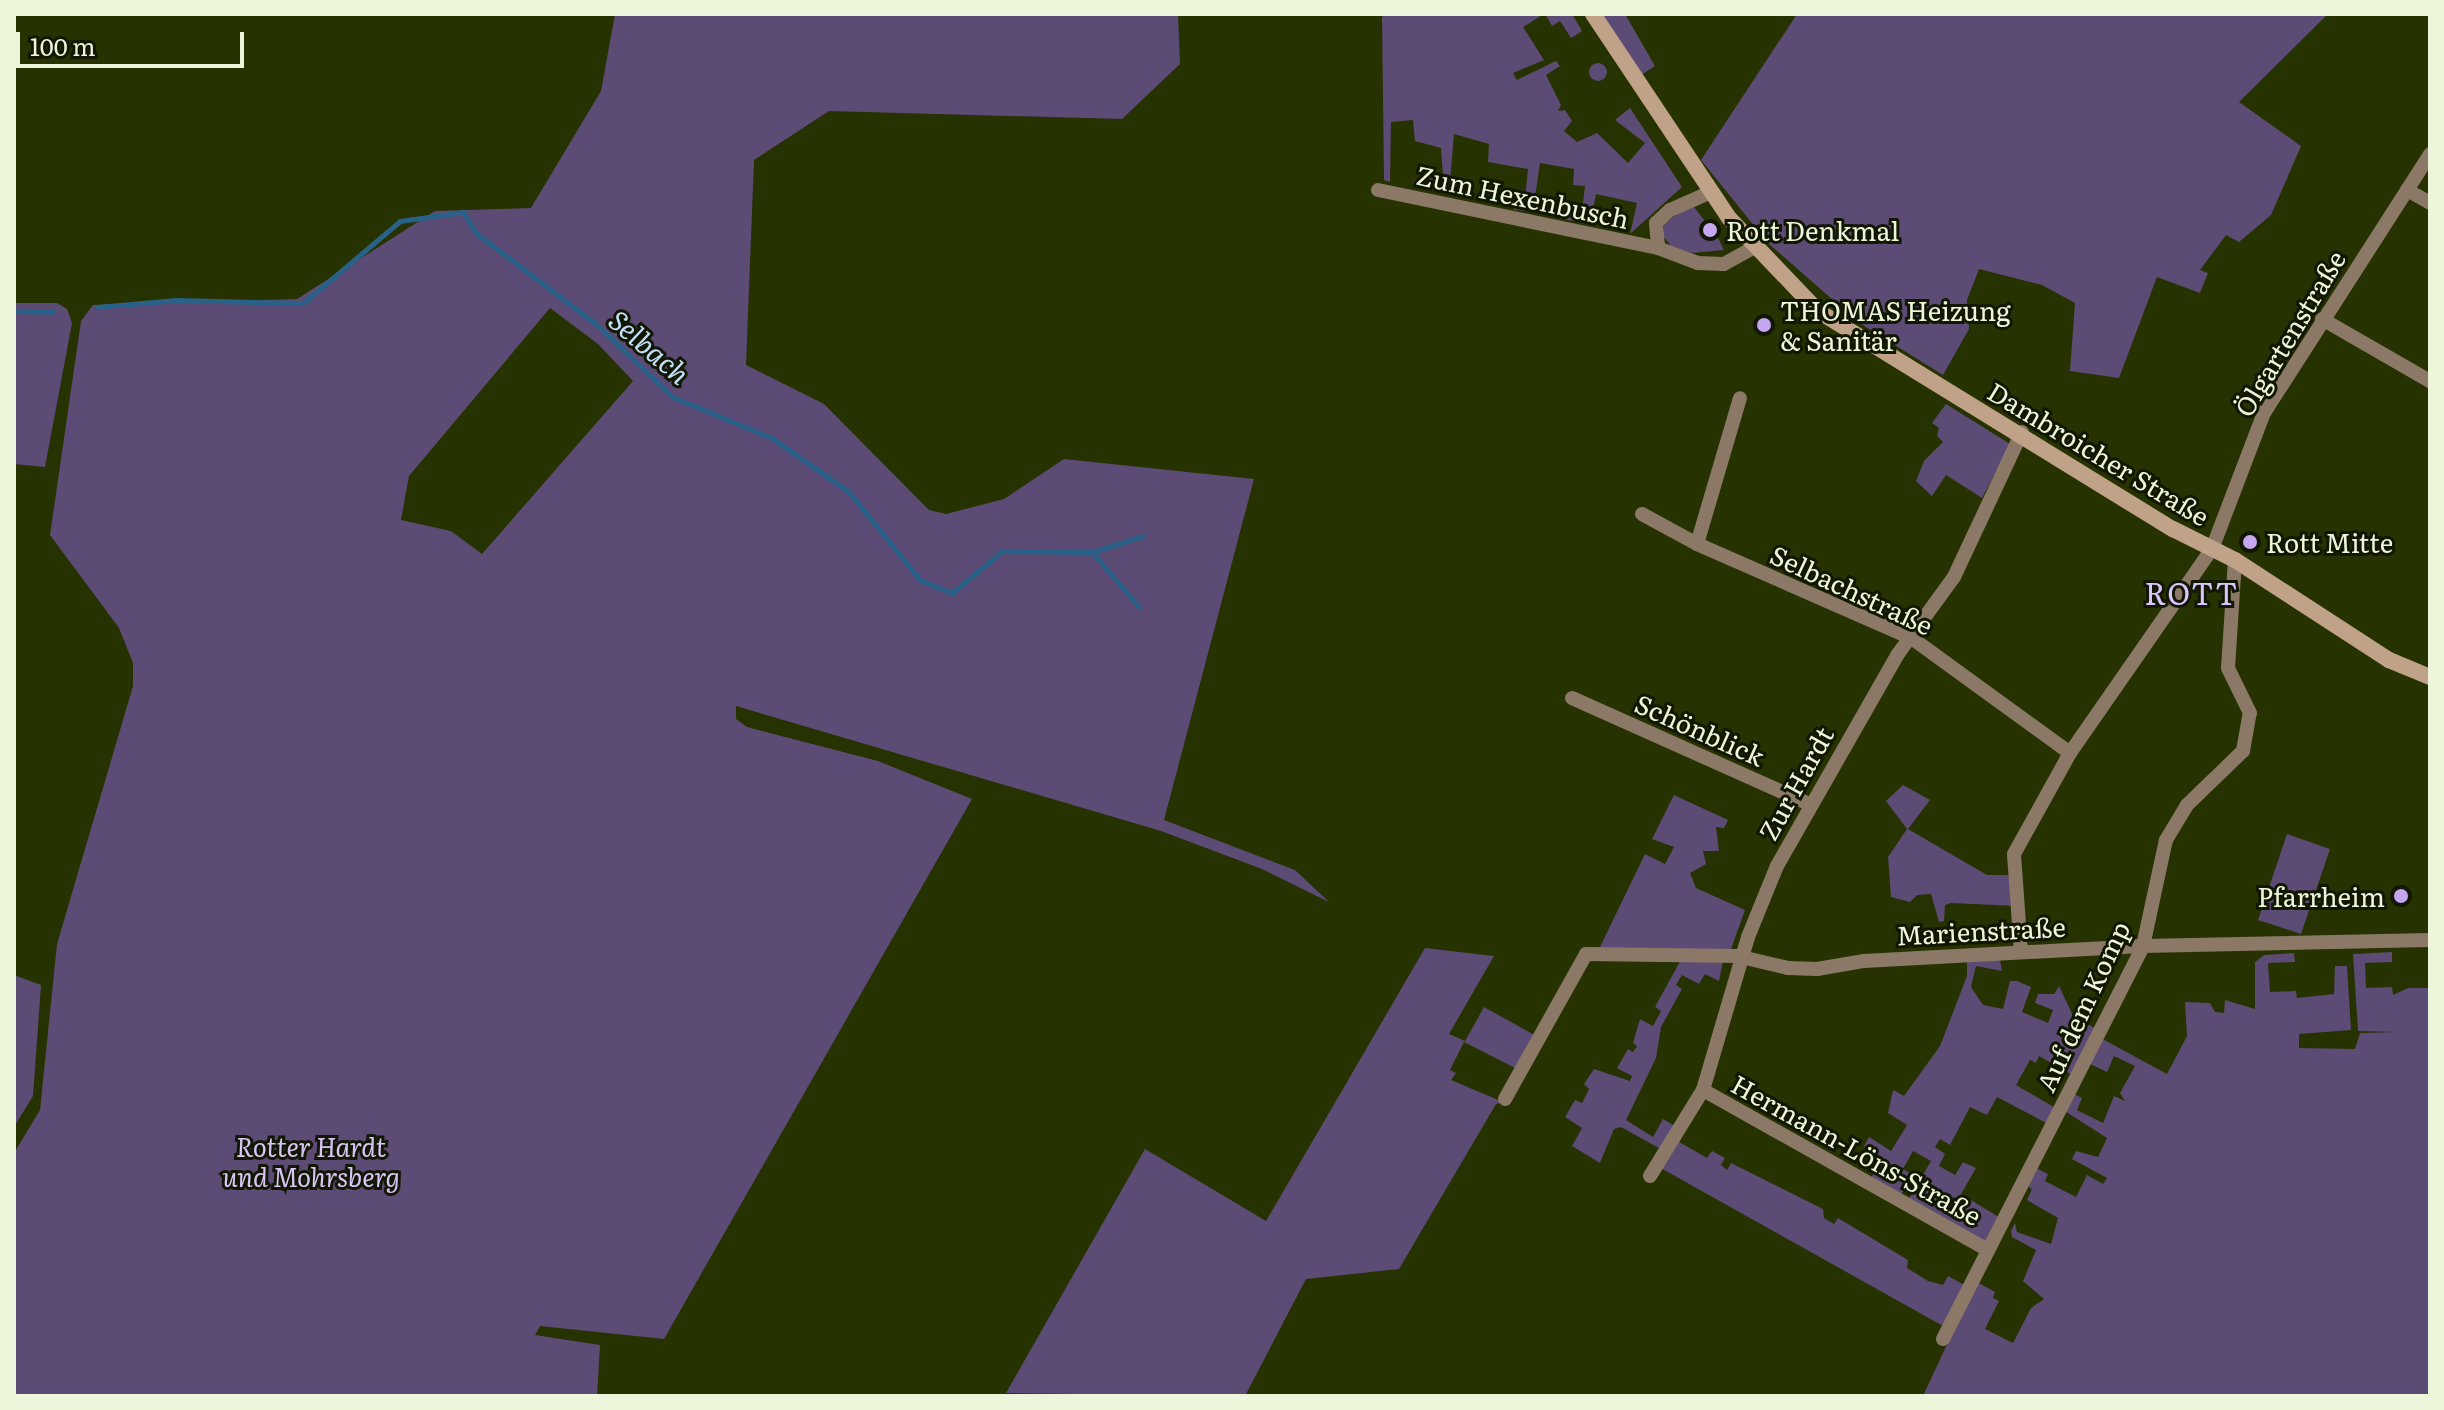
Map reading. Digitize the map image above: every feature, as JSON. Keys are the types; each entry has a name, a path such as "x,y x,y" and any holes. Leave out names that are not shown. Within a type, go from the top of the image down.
{"street":[{"name":"Dambroicher Straße","path":"1593,14 1711,192 1755,247 1818,311 2235,560 2389,660 2430,677"},
{"name":"Ölgartenstraße","path":"2021,952 2014,854 2070,753 2212,549 2264,413 2430,154"},
{"name":"Zum Hexenbusch","path":"1378,190 1658,248 1698,263 1724,264 1755,247"},
{"path":"2407,190 2430,203"},
{"name":"Zum Hexenbusch","path":"1658,248 1656,223 1670,210 1711,192"},
{"path":"2322,319 2430,381"},
{"path":"1697,544 1740,398"},
{"name":"Zur Hardt","path":"1650,1176 1703,1090 1746,959 1748,937 1771,880 1809,804 1898,654 1913,639 1954,577 2022,432"},
{"name":"Selbachstraße","path":"1642,514 1697,544 1913,639 2070,753"},
{"name":"Auf dem Komp","path":"1943,1339 2143,946 2166,840 2187,805 2243,751 2250,713 2228,668 2235,560"},
{"name":"Schönblick","path":"1572,698 1809,804"},
{"name":"Marienstraße","path":"1505,1099 1586,954 1746,959 1817,969 1864,961 2143,946 2430,940"},
{"name":"Hermann-Löns-Straße","path":"1703,1090 1988,1250"}],"green space":[{"name":"Rotter Hardt und Mohrsberg","path":"615,14 1178,14 1180,64 1122,119 829,111 754,160 746,365 824,404 929,510 946,514 1004,499 1064,459 1254,479 1164,820 1295,870 1329,902 1262,869 1161,831 736,706 736,719 747,727 878,761 972,799 664,1339 540,1326 535,1335 600,1345 597,1396 14,1396 14,1153 40,1110 57,944 133,686 133,663 119,628 50,535 81,321 93,305 297,299 435,211 531,208 601,91","holes":["550,308 598,344 633,381 482,554 451,531 401,520 409,476"]},
{"path":"1387,14 1544,14 1523,27 1544,60 1513,73 1517,80 1556,61 1560,66 1546,75 1561,105 1558,111 1565,110 1572,121 1564,131 1577,142 1597,133 1628,163 1645,143 1615,120 1630,108 1682,187 1630,234 1637,203 1596,194 1590,225 1551,216 1551,209 1573,216 1582,211 1585,186 1573,185 1574,169 1540,163 1533,211 1514,210 1514,198 1525,199 1528,169 1488,162 1489,144 1454,134 1449,193 1413,185 1414,180 1443,176 1441,148 1415,141 1413,120 1391,122 1390,182 1384,180 1382,17"},
{"path":"1545,14 1572,14 1582,31 1571,38 1560,21 1552,26"},
{"path":"1601,14 1625,14 1655,66 1641,75"},
{"path":"1797,14 2328,14 2239,102 2301,146 2271,215 2239,242 2226,235 2200,270 2208,273 2200,293 2157,277 2119,378 2070,371 2075,303 2042,285 1979,269 1967,300 1969,329 1943,375 1858,322 1768,243 1701,160"},
{"path":"1598,63 1607,72 1598,81 1589,72"},
{"path":"1694,207 1724,250 1692,253 1671,246 1663,236 1664,225 1678,213"},
{"path":"14,303 57,303 67,309 72,323 45,467 14,464"},
{"path":"1946,404 2010,444 1982,498 1946,475 1932,496 1916,481 1924,461 1943,442 1937,436 1939,428 1932,423"},
{"path":"1903,785 1930,800 1908,829 1987,875 2016,875 2018,906 1951,903 1945,905 1944,921 1939,922 1931,894 1917,895 1910,902 1891,897 1888,857 1907,829 1886,801"},
{"path":"1674,795 1728,820 1724,828 1716,827 1719,851 1703,851 1706,864 1690,873 1696,888 1745,910 1731,949 1599,949 1645,854 1665,864 1674,847 1652,839"},
{"path":"2287,834 2330,849 2301,934 2258,920"},
{"path":"1425,948 1494,956 1449,1034 1465,1041 1484,1007 1538,1037 1519,1070 1464,1042 1450,1070 1456,1073 1451,1080 1503,1102 1496,1104 1399,1269 1306,1279 1245,1396 1006,1393 1145,1149 1266,1221"},
{"path":"2392,952 2392,962 2365,963 2366,988 2392,987 2393,995 2408,988 2430,988 2430,1396 1923,1396 1949,1340 1943,1326 1657,1166 1674,1139 1707,1158 1712,1151 1725,1158 1721,1165 1727,1170 1731,1163 1823,1209 1824,1218 1834,1224 1838,1218 1908,1260 1907,1268 1928,1281 1943,1285 1948,1276 1968,1287 1973,1280 1995,1292 1993,1298 1999,1301 1985,1329 2013,1343 2031,1308 2044,1299 2023,1281 2036,1250 2012,1237 2011,1231 2015,1223 2017,1232 2051,1244 2058,1218 2027,1200 2032,1189 2023,1183 2032,1166 2048,1174 2045,1181 2076,1197 2087,1175 2103,1184 2107,1178 2072,1159 2076,1151 2098,1157 2107,1138 2060,1108 2069,1091 2082,1098 2077,1110 2103,1123 2114,1096 2125,1101 2120,1093 2135,1066 2114,1056 2107,1072 2084,1061 2097,1036 2167,1074 2187,1036 2185,1002 2210,1003 2215,1012 2224,1013 2225,1000 2255,1009 2255,962 2264,955 2294,953 2295,962 2268,963 2270,992 2296,991 2297,998 2334,994 2335,966 2347,966 2351,1030 2299,1034 2299,1048 2355,1049 2360,1033 2398,1032 2358,1031 2353,954"},
{"path":"1999,954 2002,971 1976,966 1971,987 1983,1005 2003,1009 2010,981 2017,981 2031,987 2022,1012 2048,1023 2053,1010 2035,1003 2038,994 2054,994 2059,986 2073,1016 2098,1030 2074,1076 2039,1056 2036,1063 2030,1060 2016,1085 2057,1109 2050,1125 1997,1097 1987,1115 1970,1107 1950,1145 1940,1139 1935,1147 1945,1154 1939,1166 1955,1175 1963,1162 1976,1168 1961,1194 2002,1219 1987,1247 1907,1202 1931,1161 1913,1151 1903,1169 1913,1175 1899,1198 1869,1182 1882,1157 1864,1146 1869,1137 1891,1151 1907,1125 1888,1113 1893,1090 1904,1096 1940,1046 1967,976 1967,955"},
{"path":"1683,956 1724,956 1719,981 1705,974 1699,984 1682,975 1676,985 1682,989 1661,1027 1656,1058 1626,1120 1653,1137 1663,1119 1678,1128 1664,1151 1621,1127 1614,1129 1600,1163 1572,1146 1582,1128 1565,1117 1575,1100 1582,1103 1589,1089 1584,1084 1594,1069 1630,1081 1632,1076 1617,1068 1628,1049 1633,1052 1637,1046 1633,1043 1640,1019 1653,1026 1661,1011 1655,1007"},
{"path":"14,975 41,985 33,1096 14,1127"}],"waterway":[{"name":"Selbach","path":"97,307 176,300 303,303 400,221 463,212 476,233 597,325 673,397 772,438 849,492 920,580 952,593 1002,551 1092,552 1139,607"},
{"name":"Selbach","path":"14,311 53,312"},
{"path":"1092,552 1143,536"}],"place":[{"name":"Rott Denkmal","path":"1710,230"},
{"name":"THOMAS Heizung & Sanitär","path":"1764,325"},
{"name":"Rott Mitte","path":"2250,542"},
{"name":"Pfarrheim","path":"2401,896"}],"district":[{"name":"ROTT","path":"2192,592"}]}
